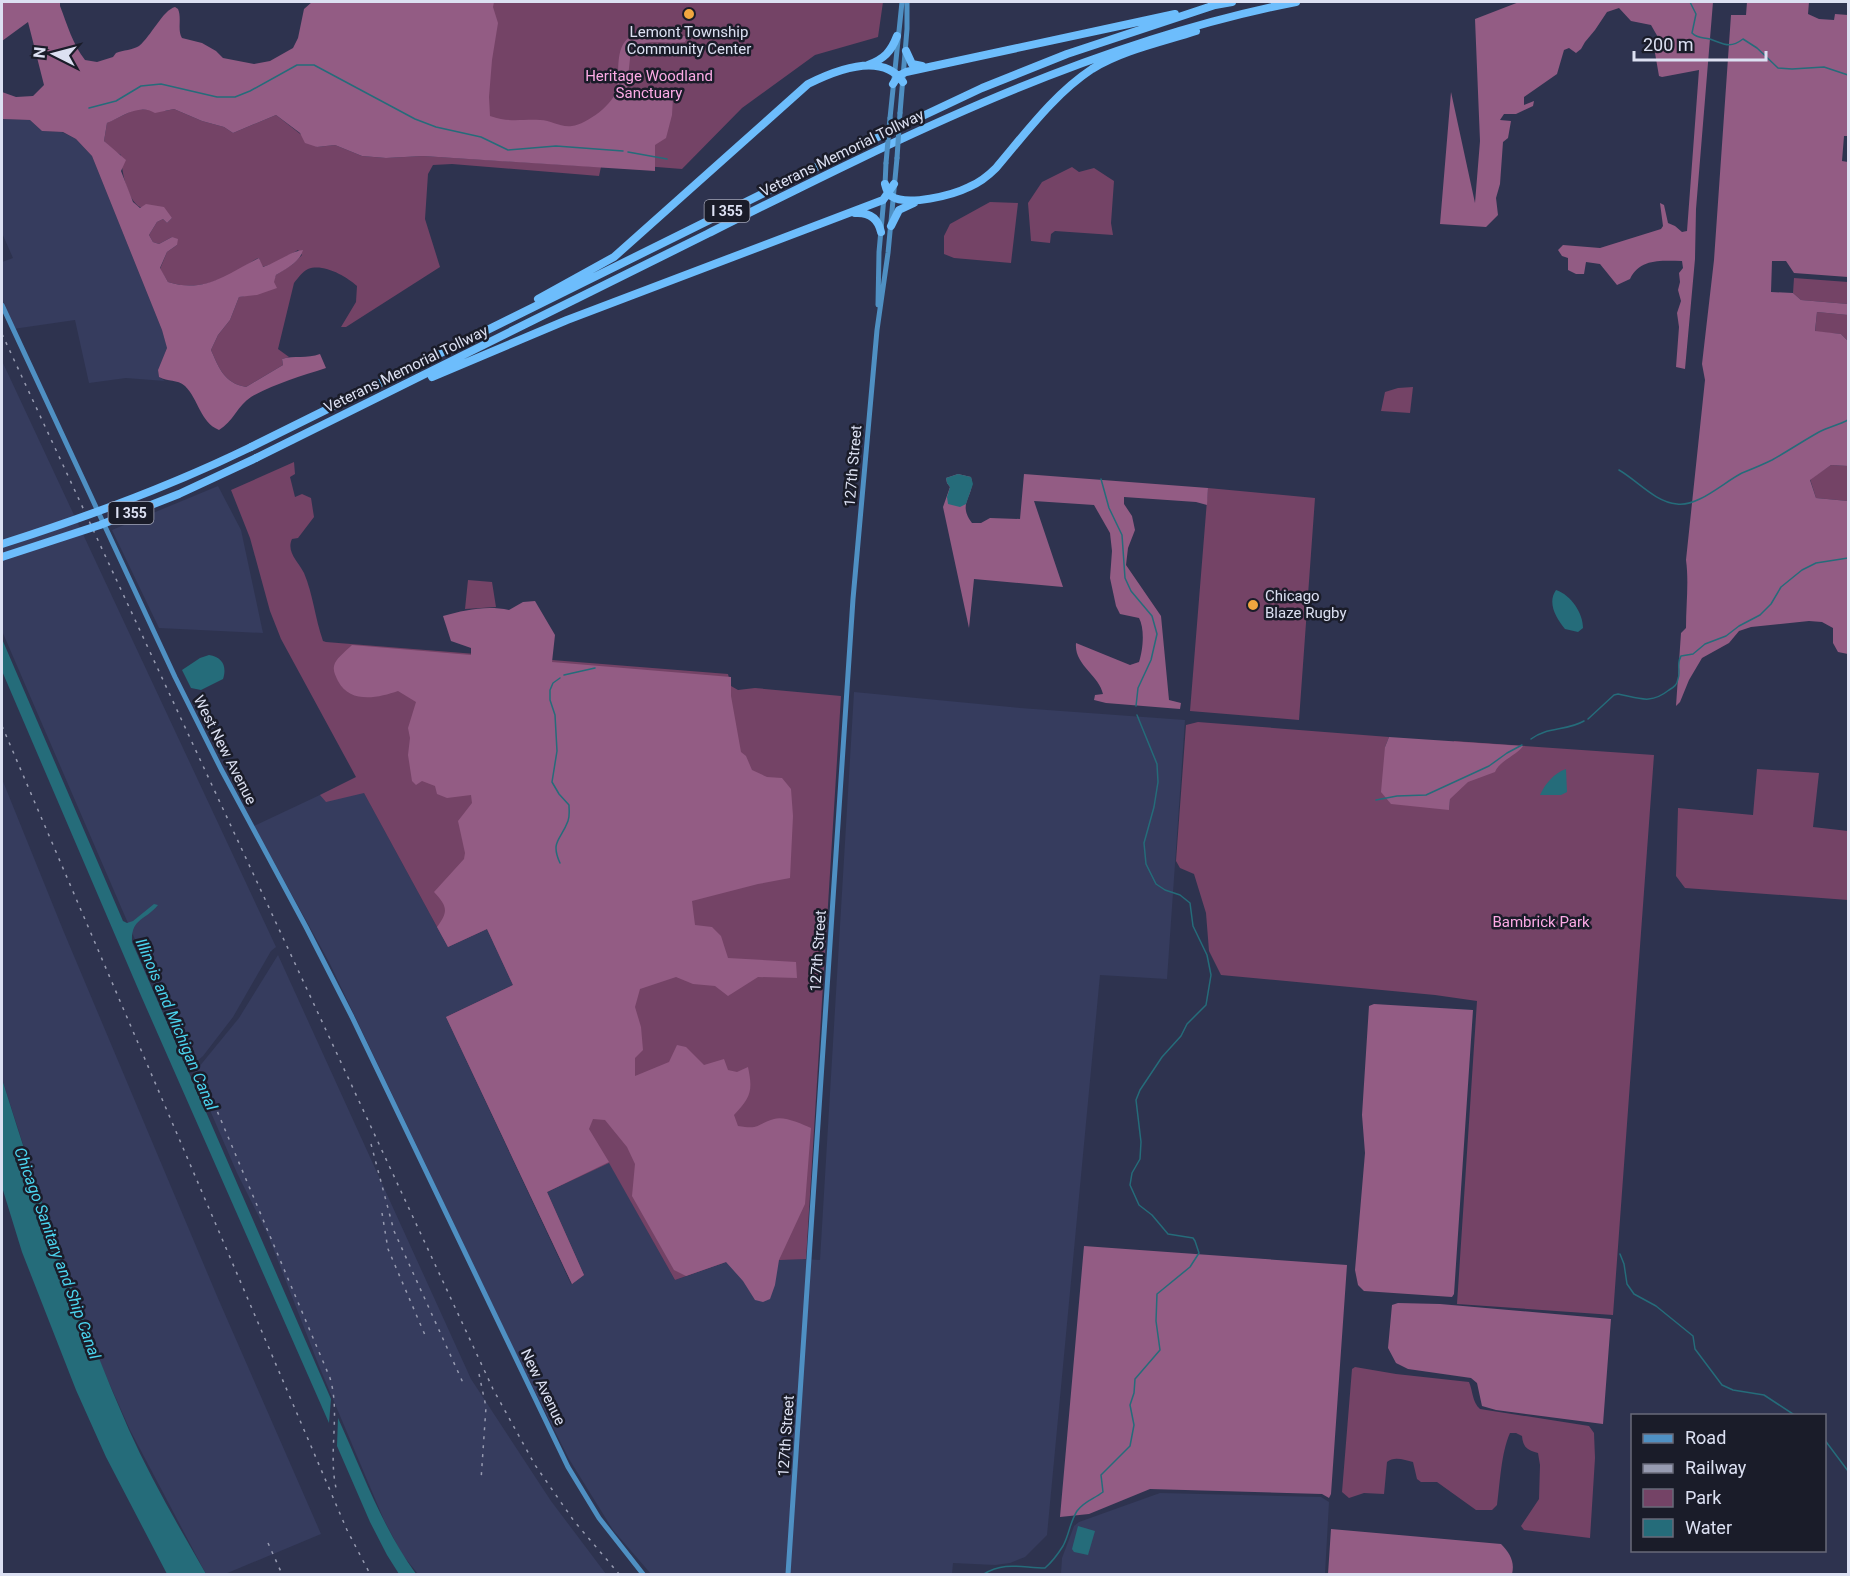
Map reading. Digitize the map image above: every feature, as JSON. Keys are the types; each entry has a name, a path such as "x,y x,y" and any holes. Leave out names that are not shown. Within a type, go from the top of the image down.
{"highway":[{"name":"Veterans Memorial Tollway","path":"2,544 96,512 170,483 251,447 858,146 982,88 1067,54 1215,5 1232,2"},
{"path":"891,226 899,210 912,203 959,191 988,176 1057,98 1094,68 1136,50 1294,2"},
{"name":"Veterans Memorial Tollway","path":"2,557 100,525 179,494 388,394 863,156 998,95 1071,66 1147,40 1294,2"},
{"path":"893,84 900,76 930,66 1215,5"},
{"path":"450,348 614,257 808,84 825,76 885,57 893,47 897,36"},
{"path":"906,51 912,64 930,66"},
{"path":"862,66 885,68 900,76"},
{"path":"885,184 889,197"},
{"path":"889,197 894,184"},
{"path":"388,394 567,320 889,197 908,200 926,199"},
{"path":"850,213 866,213 874,217 881,232"}],"main road":[{"path":"894,184 900,113 897,36 902,2"},
{"path":"900,76 906,51 907,2"},
{"path":"885,184 893,84"},
{"name":"127th Street","path":"788,1575 853,599 877,330 891,226 889,197"},
{"name":"127th Street","path":"877,330 881,232 889,197"},
{"name":"West New Avenue","path":"2,305 192,712 352,1017 440,1199"},
{"name":"New Avenue","path":"440,1199 578,1485 609,1533 643,1575"}],"shaded area":[{"path":"2,2 60,2 77,48 85,60 97,62 139,46 166,13 175,7 179,13 182,38 202,43 223,58 254,64 270,61 293,48 298,38 304,9 312,2 494,2 493,7 498,23 492,60 490,116 510,120 544,120 568,126 592,117 611,101 617,89 622,47 630,37 649,33 687,38 685,42 650,42 631,49 627,87 632,96 646,93 673,97 672,115 666,138 655,145 655,171 423,156 386,158 362,156 335,145 317,147 305,143 300,133 276,115 233,133 224,127 202,121 174,109 155,113 149,110 137,110 107,123 104,141 126,160 121,171 133,202 140,208 146,204 164,207 172,218 167,223 163,219 157,222 149,235 153,242 159,244 172,237 178,239 177,245 167,252 160,268 168,282 181,285 205,284 259,258 263,267 303,250 296,262 276,275 274,282 277,288 257,295 239,297 230,320 218,335 211,350 223,374 232,382 246,387 283,365 282,359 320,354 326,368 278,384 251,397 219,430 208,422 185,386 179,382 159,377 158,370 167,348 162,330 92,156 76,139 63,132 42,131 30,120 3,119 2,92 16,97 33,96 44,85 28,22 2,41"},
{"path":"1519,2 1713,2 1685,369 1676,367 1679,327 1677,313 1681,301 1678,290 1679,273 1683,268 1682,261 1659,261 1646,264 1634,272 1630,279 1617,285 1600,264 1586,262 1584,274 1576,274 1568,270 1568,258 1562,256 1558,250 1563,245 1600,248 1661,229 1663,226 1660,203 1664,205 1668,223 1682,232 1687,231 1699,70 1659,76 1655,53 1659,39 1651,25 1631,21 1619,8 1607,12 1576,53 1569,48 1564,50 1557,74 1524,97 1524,105 1534,101 1533,106 1516,114 1504,114 1500,120 1511,121 1508,138 1503,142 1500,184 1496,198 1498,215 1486,227 1440,224 1451,92 1475,203 1480,141 1475,19"},
{"path":"1747,2 1809,2 1808,14 1819,19 1834,20 1835,14 1848,15 1848,136 1844,136 1842,161 1848,162 1848,277 1794,273 1786,261 1772,261 1771,292 1793,293 1801,300 1848,304 1848,315 1817,312 1815,331 1841,334 1848,341 1848,466 1831,465 1810,480 1816,498 1848,501 1848,654 1838,652 1833,643 1833,628 1822,622 1809,621 1751,627 1739,631 1729,643 1702,658 1676,706 1681,633 1686,628 1686,560 1705,380 1702,364 1714,260 1731,15 1746,15"},
{"path":"2,119 30,120 42,131 62,132 76,139 92,156 162,330 167,348 158,370 159,377 165,381 126,378 89,383 75,320 13,329 2,303 2,262 13,258 2,233"},
{"path":"2,361 276,947 271,951 233,1017 203,1056 190,1067 2,631"},
{"path":"958,474 971,477 972,484 966,510 972,523 981,523 990,518 1020,519 1024,474 1208,488 1207,505 1196,502 1124,497 1124,504 1132,516 1135,530 1128,548 1126,565 1161,616 1169,700 1181,703 1180,709 1094,700 1095,695 1103,694 1101,687 1079,658 1076,643 1130,665 1139,662 1143,640 1139,618 1120,614 1116,606 1110,578 1112,551 1110,533 1094,505 1034,501 1063,587 974,579 969,628 943,507 950,487 946,478"},
{"path":"218,486 241,530 263,633 159,628 112,530"},
{"path":"535,601 555,635 552,662 731,677 731,696 741,752 746,756 752,770 767,777 782,778 791,789 793,816 790,878 692,901 695,925 712,927 721,936 728,958 796,962 797,978 758,977 728,996 715,986 693,984 676,977 640,989 635,1007 641,1027 643,1050 635,1058 635,1076 669,1062 677,1045 686,1047 704,1065 724,1059 728,1070 737,1072 748,1067 749,1093 734,1115 738,1126 755,1127 778,1118 811,1128 805,1204 779,1260 770,1299 763,1302 755,1300 743,1281 726,1262 686,1276 674,1270 632,1196 635,1164 627,1147 605,1120 593,1119 589,1129 609,1162 547,1192 584,1275 572,1284 446,1017 513,985 487,929 448,947 437,927 445,909 442,901 434,892 464,859 465,853 458,821 472,803 471,795 447,798 437,794 435,786 422,781 416,785 412,781 408,755 410,738 408,728 416,702 398,691 373,697 350,693 338,681 334,665 352,645 471,655 471,648 451,641 443,616 484,608 509,610 523,602"},
{"path":"854,692 1020,708 1185,720 1167,979 1100,975 1047,1535 1025,1557 1010,1563 995,1565 953,1563 952,1574 651,1574 613,1530 569,1459 517,1356 329,962 254,826 356,778 448,947 487,929 513,985 446,1017 571,1284 584,1275 547,1192 609,1162 675,1280 726,1262 820,1260"},
{"path":"1389,737 1523,746 1500,764 1495,772 1468,782 1450,799 1449,810 1391,804 1381,792 1385,747"},
{"path":"2,779 217,1296 321,1534 225,1574 206,1574 130,1430 95,1351 61,1262 2,1079"},
{"path":"278,955 471,1379 551,1501 606,1574 418,1574 402,1554 384,1520 319,1366 268,1235 237,1173 194,1073 239,1018"},
{"path":"1374,1004 1473,1010 1452,1297 1364,1291 1358,1285 1355,1270 1365,1153 1362,1115 1369,1006"},
{"path":"1084,1246 1347,1265 1329,1498 1322,1494 1150,1489 1089,1514 1060,1517"},
{"path":"1398,1303 1440,1304 1611,1319 1603,1424 1496,1410 1482,1406 1477,1383 1471,1378 1408,1369 1396,1363 1388,1348 1392,1305"},
{"path":"1160,1493 1321,1497 1329,1502 1325,1574 1061,1574 1062,1558 1074,1526 1079,1522"},
{"path":"1331,1529 1501,1544 1511,1558 1512,1574 1328,1574"}],"green space":[{"name":"Heritage Woodland Sanctuary","path":"365,2 883,2 878,37 815,55 742,108 682,169 355,143"},
{"path":"136,109 165,111 174,109 202,121 224,127 233,133 276,115 317,147 335,145 362,156 386,158 423,156 601,167 599,176 452,164 433,165 428,174 425,219 440,267 346,327 341,327 356,302 357,286 347,278 327,269 306,270 294,283 278,349 289,357 282,359 283,365 246,387 232,382 223,374 211,350 218,335 230,320 239,297 266,288 276,275 302,255 298,250 276,263 262,267 259,258 236,272 203,284 192,286 168,282 160,269 167,252 177,245 172,237 159,244 153,242 149,235 157,222 163,219 167,223 172,218 147,211 135,203 126,184 121,155 112,150 104,141 107,123"},
{"path":"1072,167 1079,172 1094,168 1114,181 1111,223 1113,235 1055,231 1051,234 1050,243 1031,241 1028,203 1042,182"},
{"path":"990,202 1018,203 1011,263 954,258 944,254 944,236 950,224"},
{"path":"1794,278 1848,282 1848,304 1801,300 1793,293"},
{"path":"1817,312 1848,315 1848,341 1841,334 1815,332"},
{"path":"1413,387 1410,413 1381,411 1385,392"},
{"path":"294,462 295,474 290,477 295,497 302,494 311,498 314,517 298,538 292,539 290,548 307,581 323,641 728,674 731,686 738,690 755,688 841,696 806,1259 726,1262 675,1280 609,1163 547,1192 584,1275 572,1284 446,1017 513,985 487,929 448,947 364,793 326,802 320,795 356,777 281,639 270,611 250,538 231,490"},
{"path":"1831,465 1848,466 1848,501 1816,498 1810,479"},
{"name":"Chicago Blaze Rugby","path":"1208,488 1315,498 1299,720 1190,711"},
{"path":"468,580 492,582 496,607 465,609"},
{"name":"Bambrick Park","path":"1198,722 1389,737 1385,747 1449,810 1454,741 1654,755 1613,1315 1457,1304 1477,1001 1221,975 1209,951 1206,913 1194,874 1180,868 1176,861 1186,725"},
{"path":"1757,769 1819,773 1813,827 1848,831 1848,900 1685,888 1676,876 1678,808 1753,815"},
{"path":"1355,1367 1469,1382 1474,1400 1480,1409 1589,1426 1594,1433 1595,1458 1590,1538 1524,1530 1521,1526 1539,1499 1540,1465 1538,1453 1527,1448 1522,1436 1516,1433 1510,1433 1507,1441 1497,1505 1492,1510 1476,1510 1437,1482 1421,1482 1417,1479 1413,1462 1400,1459 1387,1462 1384,1494 1364,1493 1349,1498 1342,1492 1352,1369"}],"water":[{"path":"958,474 971,477 973,484 966,504 960,507 948,504 947,497 950,487 946,478"},
{"path":"1556,590 1567,596 1578,611 1583,628 1578,632 1565,629 1556,615 1552,600"},
{"name":"Illinois and Michigan Canal","path":"2,639 123,921 127,923 133,921 154,904 158,905 136,924 132,942 331,1399 329,1423 142,998 2,671"},
{"path":"209,655 218,658 223,663 223,679 201,690 191,688 182,670"},
{"path":"1566,769 1567,792 1561,795 1540,795 1550,779"},
{"name":"Chicago Sanitary and Ship Canal","path":"2,1079 30,1168 93,1344 147,1467 206,1574 167,1574 106,1457 76,1390 22,1252 2,1187"},
{"path":"338,1418 383,1518 416,1574 399,1574 370,1522 337,1446"},
{"path":"1078,1526 1095,1531 1088,1555 1074,1552 1072,1549"}],"waterway":[{"path":"1690,2 1696,14 1692,33 1696,36 1727,45 1743,39 1757,48 1778,68 1824,67 1848,75"},
{"path":"89,108 116,101 141,86 161,84 217,97 235,97 297,65 314,65 415,119 436,127 481,137 508,150 556,146 623,151"},
{"path":"628,152 667,159"},
{"path":"1619,470 1661,499 1685,504 1702,498 1742,473 1772,460 1819,432 1848,420"},
{"path":"1101,479 1109,508 1122,535 1125,578 1131,591 1152,616 1157,634 1151,660 1138,688 1136,706"},
{"path":"1588,719 1614,695 1644,699 1662,695 1677,683 1681,656 1693,654 1705,644 1726,636 1760,615 1771,604 1781,587 1802,570 1816,563 1848,558"},
{"path":"564,675 595,668"},
{"path":"560,678 553,683 550,690 550,700 555,715 557,751 552,782 569,805 569,819 556,845 560,863"},
{"path":"984,1574 1006,1566 1045,1568 1063,1546 1077,1511 1086,1502 1103,1492 1101,1475 1130,1446 1134,1425 1130,1405 1135,1379 1160,1350 1156,1321 1157,1294 1190,1267 1199,1253 1193,1238 1168,1234 1152,1215 1139,1205 1130,1185 1132,1173 1140,1159 1141,1142 1136,1100 1162,1057 1181,1036 1187,1024 1206,1005 1211,975 1207,955 1193,926 1190,903 1180,895 1156,884 1146,864 1144,843 1154,807 1158,782 1157,764 1137,715"},
{"path":"1531,739 1537,735 1584,721"},
{"path":"1376,800 1397,796 1426,795 1489,766 1522,745"},
{"path":"1620,1254 1627,1284 1634,1294 1656,1306 1693,1336 1695,1349 1722,1385 1733,1390 1764,1395 1793,1414"},
{"path":"1826,1442 1848,1471"}],"railway":[{"path":"2,334 493,1389 535,1465 574,1521 619,1574"},
{"path":"2,726 347,1530 370,1574"},
{"path":"207,1087 330,1378 334,1406 333,1463 337,1492"},
{"path":"371,1144 394,1231 464,1385"},
{"path":"382,1213 388,1249 425,1335"},
{"path":"479,1374 486,1407 481,1480"},
{"path":"268,1543 282,1574"}],"place":[{"name":"Lemont Township Community Center","path":"689,14"},
{"name":"Chicago Blaze Rugby","path":"1253,605"}]}
